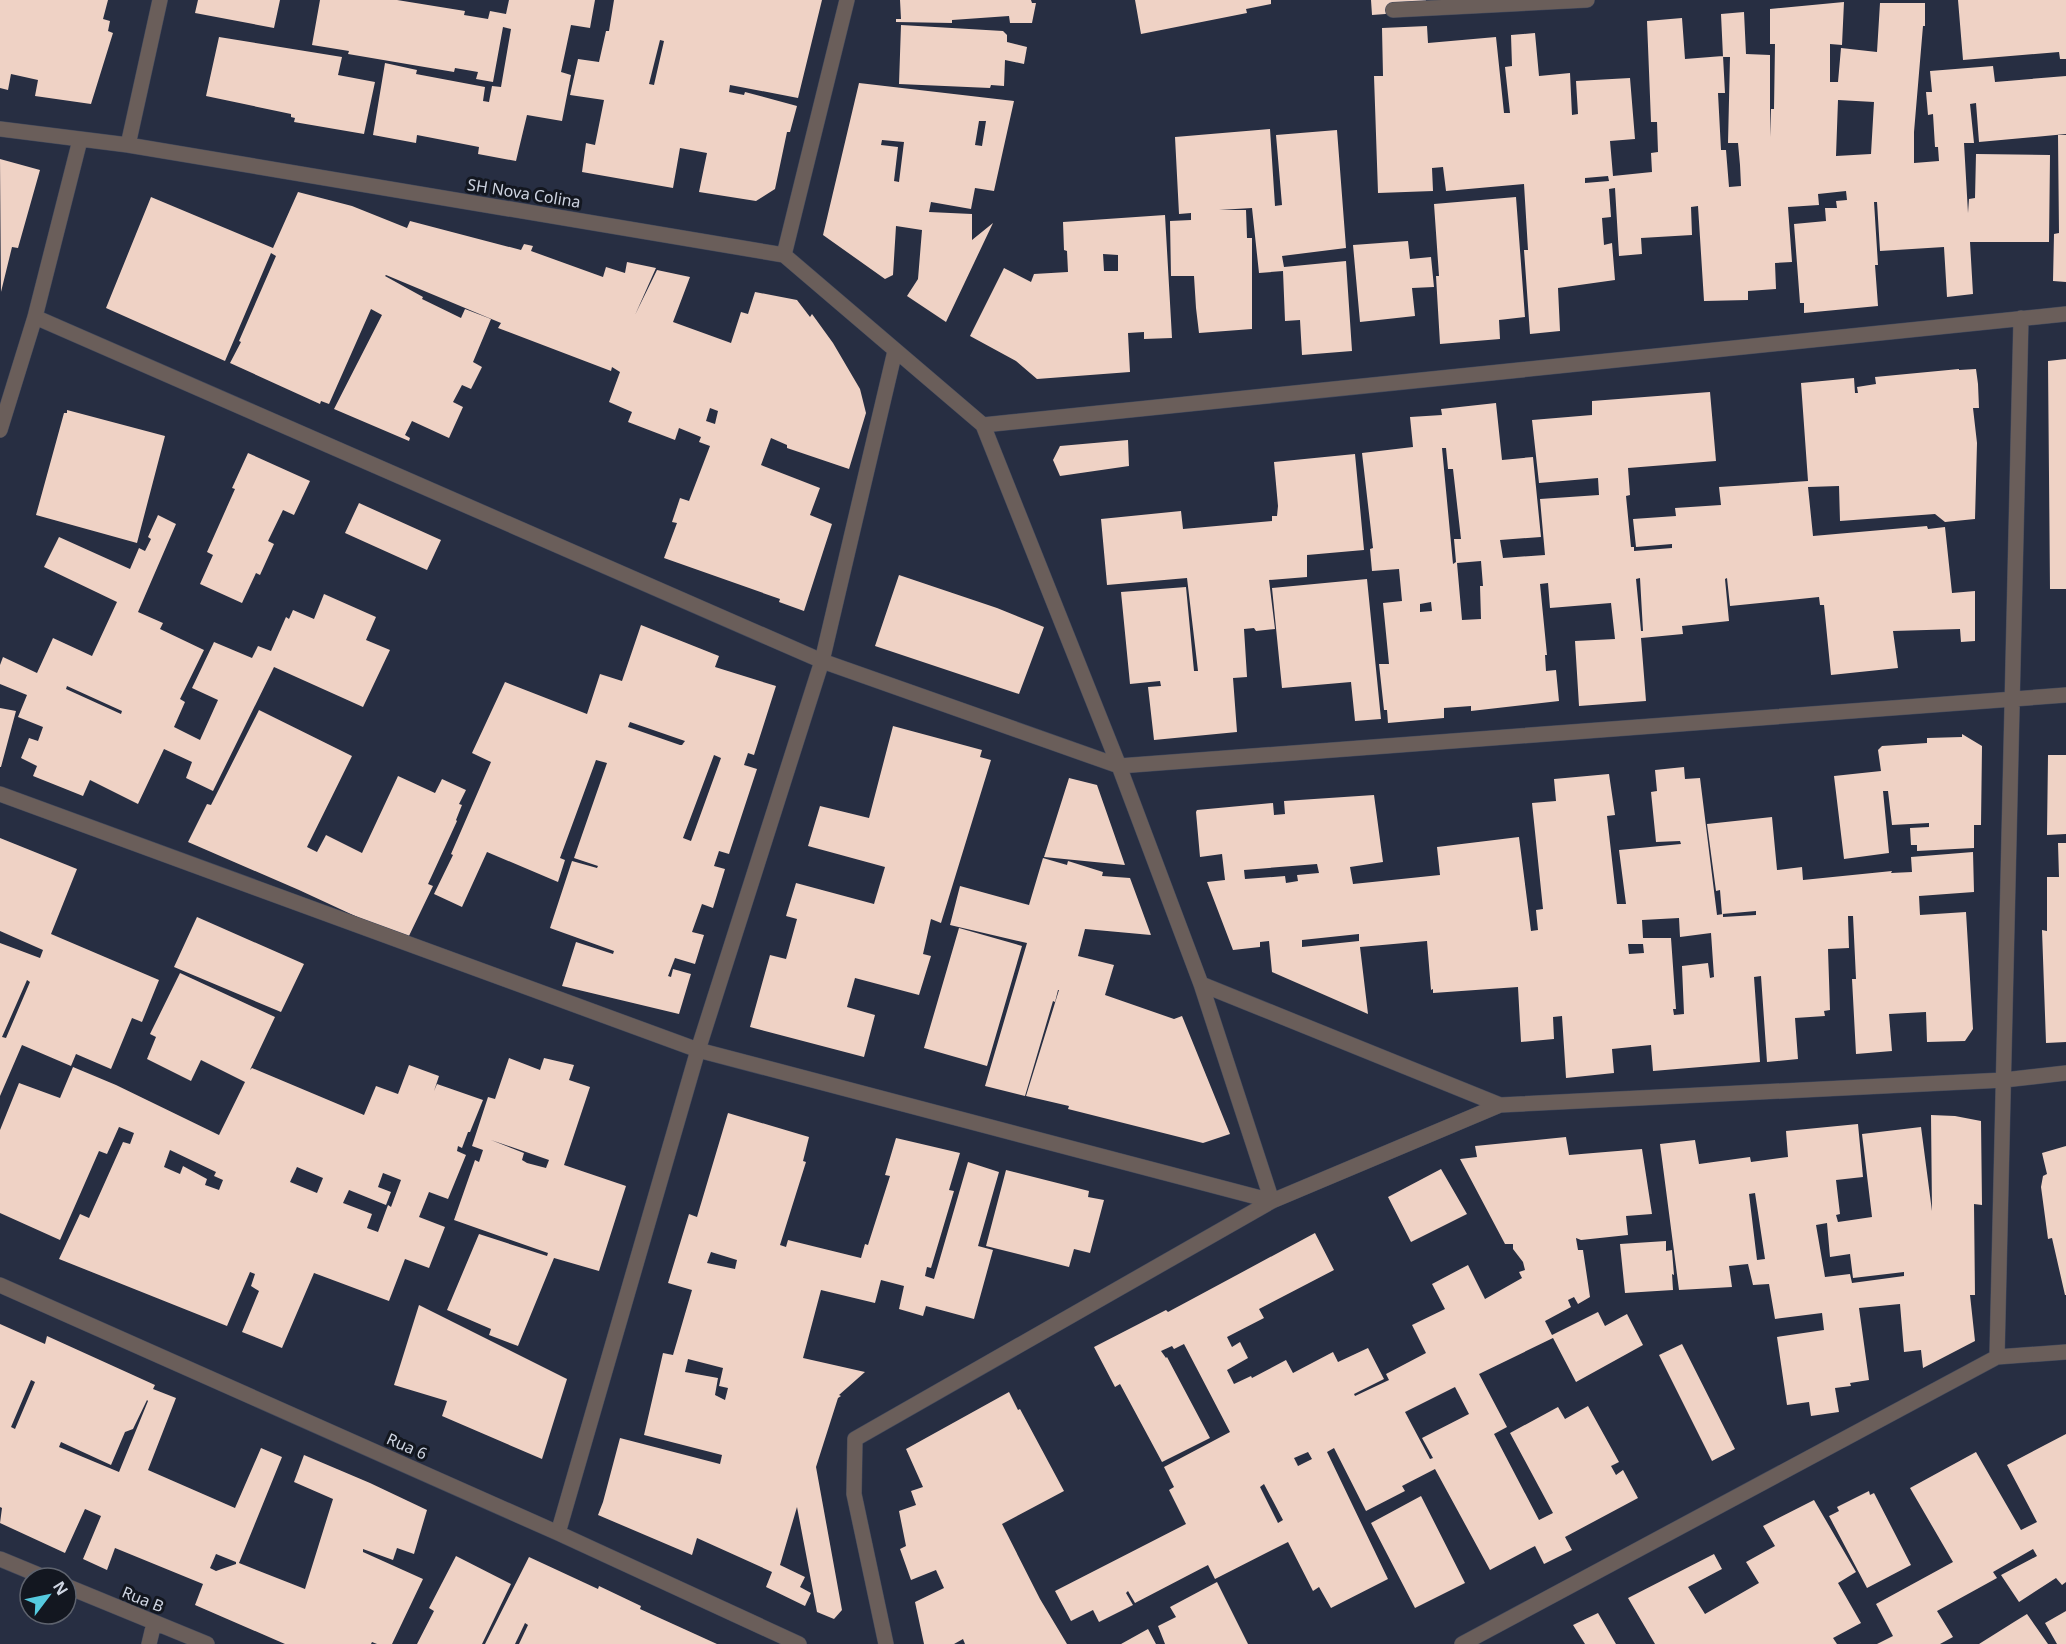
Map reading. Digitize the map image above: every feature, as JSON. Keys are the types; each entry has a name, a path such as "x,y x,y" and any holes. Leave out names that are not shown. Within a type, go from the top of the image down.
{"street":[{"path":"128,145 160,0"},
{"path":"847,0 784,255 983,425 1119,766 1201,984 1272,1201"},
{"path":"1394,10 1587,0"},
{"name":"SH Nova Colina","path":"0,129 128,145 784,255"},
{"path":"0,430 35,317 80,140"},
{"path":"983,425 2066,315"},
{"path":"35,317 822,661 1119,766 2066,695"},
{"path":"1997,1357 2021,318"},
{"path":"558,1533 698,1050 822,661 895,351"},
{"path":"0,794 698,1050 1272,1201"},
{"path":"1201,984 1500,1105"},
{"path":"886,1644 854,1494 855,1439 1272,1201 1500,1105 2004,1080 2066,1073"},
{"name":"Rua 6","path":"0,1285 558,1533 799,1644"},
{"path":"1462,1644 1997,1357 2066,1352"},
{"path":"0,1559 18,1566"},
{"name":"Rua B","path":"78,1591 207,1644"},
{"path":"149,1644 154,1623"}],"building":[{"path":"0,0 108,0 103,19 110,21 108,31 113,33 91,104 35,96 38,80 11,74 8,90 0,88"},
{"path":"198,0 280,0 274,28 195,13"},
{"path":"320,0 397,0 465,11 464,15 488,19 490,11 506,14 509,0 595,0 590,28 571,25 561,72 571,75 562,121 527,115 516,161 478,154 479,147 417,135 416,143 373,135 385,63 417,70 416,74 485,87 483,101 489,102 492,86 501,87 511,29 503,27 493,82 476,79 478,72 455,68 454,72 348,54 349,51 312,45"},
{"path":"614,0 822,0 798,98 730,85 729,92 744,95 745,92 797,106 790,132 787,132 775,189 756,201 699,192 707,153 680,148 673,188 582,172 586,143 595,145 604,100 570,95 578,59 599,62 606,31 609,31","holes":["660,40 664,41 654,85 649,84"]},
{"path":"900,0 1031,0 1032,3 1036,3 1032,23 1010,23 1009,16 952,20 952,23 896,22 896,19 901,19"},
{"path":"1135,0 1271,0 1271,4 1246,9 1247,13 1141,34"},
{"path":"1371,0 1426,0 1426,11 1372,15"},
{"path":"1958,0 2066,0 2066,59 2060,59 2059,52 1963,60"},
{"path":"1844,2 1842,45 1830,44 1830,82 1838,82 1841,48 1877,52 1880,3 1925,3 1925,26 1923,26 1914,132 1914,163 1939,161 1938,147 1935,147 1933,114 1928,115 1926,92 1932,92 1930,71 1993,66 1995,82 2066,76 2066,134 1979,142 1976,103 1970,104 1974,143 1964,143 1968,213 1969,199 1975,198 1976,154 2050,155 2049,242 1970,242 1973,294 1947,297 1944,247 1880,251 1877,202 1874,202 1878,306 1804,313 1804,303 1800,303 1794,224 1826,221 1825,208 1837,208 1836,201 1847,200 1846,191 1818,194 1819,205 1788,207 1792,262 1775,263 1776,289 1748,291 1748,300 1704,301 1698,206 1691,207 1692,235 1641,238 1642,254 1619,256 1615,188 1609,189 1611,217 1602,218 1604,245 1612,243 1615,280 1558,288 1560,331 1530,334 1524,250 1528,250 1524,184 1446,191 1443,167 1432,168 1433,191 1378,193 1374,76 1383,76 1382,28 1427,26 1428,43 1496,37 1504,113 1510,113 1505,67 1512,66 1511,35 1535,33 1539,76 1570,73 1572,115 1578,114 1576,81 1630,78 1635,139 1610,141 1613,176 1652,172 1651,153 1658,152 1657,122 1651,122 1647,21 1682,18 1685,59 1723,56 1721,14 1744,12 1746,54 1770,55 1770,137 1771,109 1774,109 1775,44 1770,44 1770,9","holes":["1723,57 1730,57 1728,143 1738,143 1741,186 1729,187 1726,150 1721,150 1718,93 1725,93","1838,100 1874,102 1871,154 1836,156","1608,176 1609,181 1585,183 1585,178"]},
{"path":"901,25 1003,31 1007,35 1007,42 1027,47 1024,64 1005,60 1004,86 991,85 990,88 899,84"},
{"path":"219,37 342,57 338,75 375,82 364,134 294,122 295,118 291,117 291,114 206,96"},
{"path":"859,83 1014,101 994,191 975,188 971,209 931,202 929,212 972,214 972,240 993,223 946,322 907,296 918,279 922,230 896,226 893,275 885,279 823,235","holes":["979,121 986,121 982,146 975,145","882,140 904,142 899,182 894,181 898,147 881,145"]},
{"path":"1270,129 1275,206 1282,205 1276,135 1337,130 1346,248 1282,256 1284,267 1346,261 1352,351 1302,355 1300,320 1285,321 1283,271 1259,273 1252,208 1219,210 1246,210 1247,238 1252,238 1252,329 1199,333 1194,276 1171,276 1170,221 1191,220 1191,213 1179,214 1175,137"},
{"path":"2058,135 2066,135 2066,282 2053,281 2054,234 2059,233"},
{"path":"0,159 40,170 18,248 12,247 1,292"},
{"path":"298,192 352,206 407,228 410,221 521,250 524,244 533,246 531,251 603,277 606,267 625,273 627,262 656,268 635,315 657,270 690,277 673,322 731,343 741,312 748,314 755,292 797,300 810,317 812,314 833,343 860,389 866,413 849,469 787,448 787,445 771,438 761,465 820,488 810,515 832,524 804,611 779,602 780,599 664,558 677,523 672,522 680,498 689,501 710,446 699,442 701,437 679,428 675,440 628,422 632,412 609,402 620,372 612,367 611,371 498,328 501,323 386,275 423,297 422,299 461,318 465,309 491,319 473,362 482,367 471,389 462,385 453,402 463,407 449,438 412,421 405,435 410,438 409,441 334,409 382,315 371,309 329,404 321,401 320,404 230,363 241,342 239,341 276,256 271,253 225,361 106,308 151,197 273,248","holes":["710,408 718,411 715,424 706,421"]},
{"path":"1516,197 1525,317 1499,320 1500,339 1440,344 1436,276 1439,276 1434,204"},
{"path":"1165,215 1172,338 1144,339 1144,332 1128,333 1130,372 1037,379 1016,361 970,336 1004,268 1031,282 1034,274 1068,272 1063,222","holes":["1103,254 1118,255 1118,271 1104,271"]},
{"path":"1408,241 1410,259 1431,257 1434,287 1412,288 1415,316 1360,322 1353,245"},
{"path":"2066,359 2066,589 2050,589 2048,361"},
{"path":"1976,369 1979,408 1973,408 1977,443 1975,519 1945,522 1935,514 1840,521 1839,486 1808,487 1813,536 1927,526 1928,529 1945,527 1952,593 1975,591 1975,641 1961,642 1960,629 1893,631 1898,668 1831,675 1824,605 1820,605 1819,597 1730,606 1727,578 1725,579 1729,621 1682,626 1683,634 1641,638 1646,701 1579,706 1575,641 1615,639 1611,603 1550,608 1548,583 1540,584 1547,655 1545,655 1546,671 1556,670 1559,701 1471,711 1471,706 1444,708 1444,718 1388,723 1387,710 1384,710 1379,664 1389,664 1383,603 1402,601 1399,569 1372,571 1370,549 1373,548 1362,453 1413,447 1410,417 1442,415 1441,409 1496,403 1502,460 1533,457 1541,537 1500,540 1503,558 1545,555 1540,499 1599,495 1598,478 1539,483 1532,420 1592,415 1592,401 1710,392 1716,461 1628,468 1630,495 1626,496 1631,547 1634,547 1634,551 1672,548 1672,544 1636,547 1633,519 1676,516 1675,508 1721,505 1719,487 1808,481 1801,383 1854,378 1855,393 1858,393 1857,387 1876,384 1875,377","holes":["1442,448 1446,448 1448,469 1453,469 1461,539 1454,539 1456,562 1453,564","1481,561 1483,586 1480,586 1481,619 1462,620 1457,563","1640,578 1643,631 1641,631 1636,579","1431,602 1432,611 1420,612 1420,604"]},
{"path":"67,410 165,436 137,543 36,515 64,413 67,413"},
{"path":"1128,440 1129,466 1060,476 1053,460 1060,446"},
{"path":"248,453 310,481 294,515 283,510 268,541 274,544 260,575 256,573 242,603 200,584 213,555 207,552"},
{"path":"1355,454 1364,550 1307,555 1307,577 1269,580 1275,629 1256,631 1254,628 1244,629 1247,677 1233,678 1237,732 1154,740 1148,687 1161,686 1160,681 1130,684 1121,592 1186,587 1194,671 1198,671 1187,578 1107,585 1101,519 1181,511 1183,529 1272,521 1272,516 1277,516 1278,506 1274,462"},
{"path":"359,503 441,540 427,570 345,533"},
{"path":"158,515 176,524 138,612 163,623 160,629 204,650 180,699 185,702 174,727 200,740 218,700 192,688 214,642 252,658 258,646 271,651 286,617 289,619 293,610 314,619 324,594 376,617 366,640 390,650 363,707 274,667 213,791 186,778 192,762 164,749 138,804 90,780 83,796 33,776 37,766 21,758 29,738 38,741 43,727 18,717 27,695 0,684 0,665 3,657 37,673 53,638 92,656 117,602 44,567 59,537 130,569 139,548 145,551 151,539 148,537","holes":["67,686 122,711 121,714 66,689"]},
{"path":"899,575 997,608 1044,627 1019,694 875,646"},
{"path":"1367,579 1381,719 1355,721 1351,682 1282,688 1272,588"},
{"path":"641,625 719,656 715,667 776,686 754,755 748,753 744,765 757,769 729,854 719,851 714,866 725,869 713,908 702,904 692,932 704,935 695,964 675,958 668,976 671,977 673,969 691,974 679,1014 562,986 576,942 613,954 614,951 550,928 572,861 597,868 598,866 574,858 607,763 596,760 560,858 565,860 558,882 487,852 462,907 434,894 453,855 451,854 491,762 472,753 505,682 587,714 600,674 622,681","holes":["630,722 685,741 680,745 628,727","714,755 721,758 691,841 683,838"]},
{"path":"0,708 16,711 1,767 0,767"},
{"path":"259,710 352,756 307,847 317,852 326,835 362,853 398,776 435,793 442,779 466,790 459,804 462,805 457,821 428,884 433,886 407,940 188,842 207,804 211,805"},
{"path":"893,726 982,750 980,757 991,760 941,923 931,919 923,954 931,956 919,995 855,978 847,1007 875,1015 864,1057 750,1027 770,955 786,959 797,919 786,916 796,883 874,904 885,867 808,846 820,806 869,818"},
{"path":"1962,734 1982,746 1981,825 1974,825 1974,848 1917,851 1917,845 1911,845 1910,828 1929,827 1929,823 1892,825 1888,791 1883,791 1889,853 1844,859 1834,776 1881,771 1878,750 1882,746 1927,743 1927,738 1962,737"},
{"path":"2048,755 2066,755 2066,834 2047,835"},
{"path":"1684,767 1685,779 1700,778 1717,915 1723,914 1723,917 1756,915 1756,911 1722,914 1720,890 1716,891 1707,824 1772,817 1777,870 1802,867 1803,880 1892,871 1891,873 1912,872 1911,857 1973,852 1974,892 1919,896 1920,915 1966,912 1973,1029 1965,1041 1927,1042 1926,1012 1889,1014 1892,1051 1856,1054 1852,979 1856,979 1853,916 1848,916 1849,948 1828,949 1830,1010 1824,1011 1825,1016 1795,1018 1798,1059 1767,1062 1761,976 1754,977 1760,1062 1653,1071 1651,1045 1612,1049 1614,1073 1566,1078 1562,1016 1553,1017 1554,1039 1521,1042 1518,987 1433,993 1427,941 1360,947 1368,1014 1272,972 1269,941 1260,942 1260,947 1233,950 1207,882 1225,880 1222,854 1200,857 1197,810 1273,803 1274,815 1285,814 1284,801 1374,795 1383,862 1350,867 1353,884 1440,875 1437,847 1519,837 1531,931 1538,930 1536,910 1543,909 1532,803 1556,801 1554,779 1609,774 1615,815 1607,816 1617,904 1626,904 1619,850 1681,844 1680,841 1656,842 1651,792 1657,791 1655,770","holes":["1317,864 1319,873 1297,875 1298,881 1286,883 1285,876 1245,879 1244,870","1679,918 1680,937 1711,933 1714,977 1710,978 1708,963 1682,966 1684,1014 1674,1015 1673,1009 1676,1009 1671,938 1643,938 1642,920","1359,934 1359,941 1302,947 1302,940","1628,944 1643,944 1644,953 1629,954"]},
{"path":"1069,778 1097,785 1125,865 1044,857"},
{"path":"0,838 77,869 51,934 159,980 142,1022 132,1018 111,1069 76,1054 71,1066 22,1045 0,1096 0,943 40,958 43,950 0,931","holes":["27,980 30,982 6,1038 2,1037"]},
{"path":"2058,843 2066,843 2066,1042 2046,1043 2042,930 2047,931 2047,877 2059,877"},
{"path":"1043,858 1067,865 1068,861 1103,872 1102,876 1130,878 1151,935 1085,929 1078,956 1114,965 1105,995 1174,1019 1182,1016 1230,1134 1203,1143 1026,1096 1059,990 1055,1002 1053,1001 1025,1096 985,1086 1027,943 950,925 960,886 1029,905"},
{"path":"197,917 304,964 281,1012 174,967"},
{"path":"959,928 1022,946 987,1066 924,1048"},
{"path":"180,973 275,1017 250,1070 252,1068 364,1115 376,1086 398,1094 409,1065 439,1076 434,1091 437,1084 483,1100 462,1148 458,1146 457,1151 466,1155 448,1199 429,1192 419,1217 445,1227 429,1268 405,1259 389,1301 314,1273 282,1348 242,1332 259,1291 251,1286 255,1274 250,1272 227,1326 59,1259 80,1214 89,1218 123,1142 130,1144 134,1133 119,1127 107,1154 99,1151 60,1240 0,1213 0,1130 19,1083 60,1098 73,1067 116,1085 219,1135 245,1082 201,1060 191,1081 147,1059 156,1037 150,1034","holes":["170,1150 216,1172 214,1176 223,1180 219,1190 205,1185 207,1179 183,1166 180,1174 164,1167","297,1167 323,1178 317,1193 290,1182","383,1173 401,1180 378,1232 367,1228 372,1214 343,1203 349,1190 386,1205 391,1192 378,1187"]},
{"path":"509,1058 540,1070 544,1058 574,1065 569,1080 590,1087 564,1165 626,1186 599,1271 554,1258 518,1346 489,1335 491,1329 447,1310 479,1234 547,1256 548,1253 454,1220 475,1160 479,1162 483,1150 472,1146 488,1097 495,1099","holes":["491,1140 549,1160 546,1168 527,1163 522,1160 524,1153"]},
{"path":"728,1113 809,1137 803,1161 806,1162 780,1245 786,1247 788,1240 861,1258 865,1244 868,1245 890,1176 885,1175 896,1138 960,1153 949,1190 954,1191 931,1268 927,1267 925,1276 934,1279 968,1162 999,1172 978,1246 993,1250 974,1319 926,1306 923,1316 899,1309 904,1286 881,1280 875,1303 821,1290 803,1358 865,1372 839,1395 841,1396 838,1398 816,1467 842,1610 834,1619 817,1612 797,1507 780,1565 805,1577 800,1587 811,1593 805,1606 766,1587 772,1572 697,1538 692,1555 598,1515 620,1438 720,1464 722,1455 644,1435 663,1353 673,1355 692,1290 668,1283 689,1214 697,1217","holes":["711,1252 737,1260 735,1269 707,1263","688,1359 723,1368 719,1386 728,1388 725,1400 715,1395 718,1378 685,1372"]},
{"path":"1931,1115 1955,1116 1981,1121 1982,1205 1974,1204 1975,1295 1970,1295 1975,1341 1923,1368 1921,1350 1904,1352 1900,1304 1859,1308 1869,1380 1835,1388 1839,1412 1811,1416 1809,1402 1787,1405 1777,1337 1824,1330 1822,1313 1775,1319 1769,1284 1753,1285 1748,1264 1729,1266 1732,1287 1679,1290 1660,1144 1695,1140 1699,1164 1750,1157 1751,1162 1788,1157 1786,1131 1858,1124 1863,1177 1836,1180 1840,1214 1836,1215 1838,1222 1872,1217 1862,1134 1921,1127 1932,1211","holes":["1755,1193 1765,1259 1757,1260 1749,1194","1827,1223 1830,1257 1850,1254 1853,1278 1904,1272 1904,1276 1852,1283 1850,1274 1825,1277 1816,1225"]},
{"path":"1566,1137 1569,1155 1642,1149 1652,1214 1626,1216 1628,1235 1581,1240 1576,1238 1578,1250 1583,1250 1590,1297 1578,1304 1574,1297 1568,1300 1571,1307 1545,1321 1552,1335 1598,1312 1605,1326 1627,1314 1643,1345 1576,1382 1553,1338 1479,1374 1507,1427 1494,1434 1539,1520 1553,1513 1510,1433 1558,1407 1565,1419 1588,1406 1619,1462 1611,1466 1616,1475 1623,1470 1638,1498 1565,1537 1572,1550 1544,1564 1535,1546 1490,1570 1435,1469 1402,1486 1405,1491 1366,1511 1334,1448 1327,1452 1388,1579 1331,1608 1319,1587 1313,1591 1288,1542 1215,1579 1208,1565 1135,1603 1128,1591 1126,1593 1133,1605 1099,1622 1093,1610 1071,1621 1055,1591 1186,1524 1169,1490 1174,1487 1164,1467 1230,1432 1184,1344 1174,1349 1172,1346 1161,1351 1167,1357 1210,1438 1162,1462 1120,1384 1115,1387 1094,1347 1166,1310 1168,1312 1315,1233 1334,1270 1259,1309 1264,1318 1227,1337 1232,1347 1240,1342 1248,1358 1227,1370 1234,1384 1251,1376 1252,1378 1286,1360 1293,1373 1333,1352 1338,1362 1368,1348 1384,1379 1354,1394 1355,1396 1389,1380 1386,1374 1426,1353 1412,1325 1445,1309 1432,1284 1468,1265 1485,1299 1522,1278 1519,1272 1525,1270 1523,1262 1513,1249 1513,1244 1505,1244 1460,1159 1477,1157 1475,1146","holes":["1455,1387 1469,1414 1422,1438 1433,1458 1430,1459 1405,1412","1308,1452 1312,1459 1298,1466 1294,1458","1264,1484 1283,1520 1278,1523 1260,1487"]},
{"path":"2066,1146 2065,1295 2052,1238 2048,1239 2041,1187 2043,1176 2047,1174 2042,1153"},
{"path":"1441,1169 1467,1214 1411,1242 1388,1197"},
{"path":"1006,1170 1089,1191 1088,1197 1104,1200 1090,1253 1074,1249 1069,1267 986,1246"},
{"path":"1666,1241 1666,1251 1672,1250 1673,1290 1625,1293 1620,1244"},
{"path":"419,1305 567,1379 542,1459 442,1416 447,1401 394,1385"},
{"path":"0,1324 45,1344 47,1336 155,1385 153,1389 176,1398 148,1470 235,1508 261,1448 282,1457 239,1563 305,1589 333,1499 294,1482 304,1455 427,1510 414,1554 397,1548 393,1560 363,1549 363,1552 423,1579 392,1644 372,1642 371,1644 285,1644 195,1605 203,1584 115,1548 107,1570 83,1559 101,1516 85,1509 65,1553 0,1523 2,1508 0,1507","holes":["31,1380 35,1382 15,1429 11,1427","147,1400 119,1472 59,1447 61,1442 111,1465 125,1432 133,1429","216,1554 236,1562 236,1564 216,1571 210,1568"]},
{"path":"1682,1344 1735,1449 1712,1461 1659,1355"},
{"path":"1009,1392 1064,1491 1002,1524 1040,1599 1067,1644 965,1644 963,1639 954,1644 924,1644 915,1602 944,1588 936,1570 911,1580 900,1549 906,1546 899,1511 916,1505 911,1491 923,1487 906,1449"},
{"path":"2066,1434 2066,1582 2062,1585 2056,1578 2019,1602 2001,1575 2037,1556 2033,1549 1993,1572 1997,1578 1937,1611 1953,1637 1940,1644 1877,1644 1893,1636 1876,1604 1953,1562 1910,1488 1976,1452 2021,1530 2037,1522 2007,1465"},
{"path":"1869,1491 1870,1495 1874,1493 1911,1565 1867,1588 1829,1516 1839,1511 1837,1507"},
{"path":"1421,1496 1465,1583 1415,1608 1371,1523"},
{"path":"1814,1500 1856,1572 1838,1583 1861,1623 1833,1638 1837,1644 1655,1644 1628,1598 1714,1554 1722,1569 1688,1587 1705,1614 1759,1583 1746,1562 1775,1546 1763,1526"},
{"path":"456,1556 511,1584 482,1644 417,1644 434,1611 429,1608"},
{"path":"529,1557 598,1589 599,1586 641,1606 640,1609 717,1644 519,1644 528,1625 525,1623 515,1644 485,1644"},
{"path":"1217,1582 1248,1644 1165,1644 1158,1626 1176,1617 1170,1607"},
{"path":"2066,1611 2066,1644 2057,1644 2045,1623"},
{"path":"1598,1613 1616,1644 1585,1644 1573,1625"},
{"path":"2027,1614 2048,1644 1979,1644 2014,1622"},
{"path":"1148,1629 1156,1644 1121,1644"}]}
